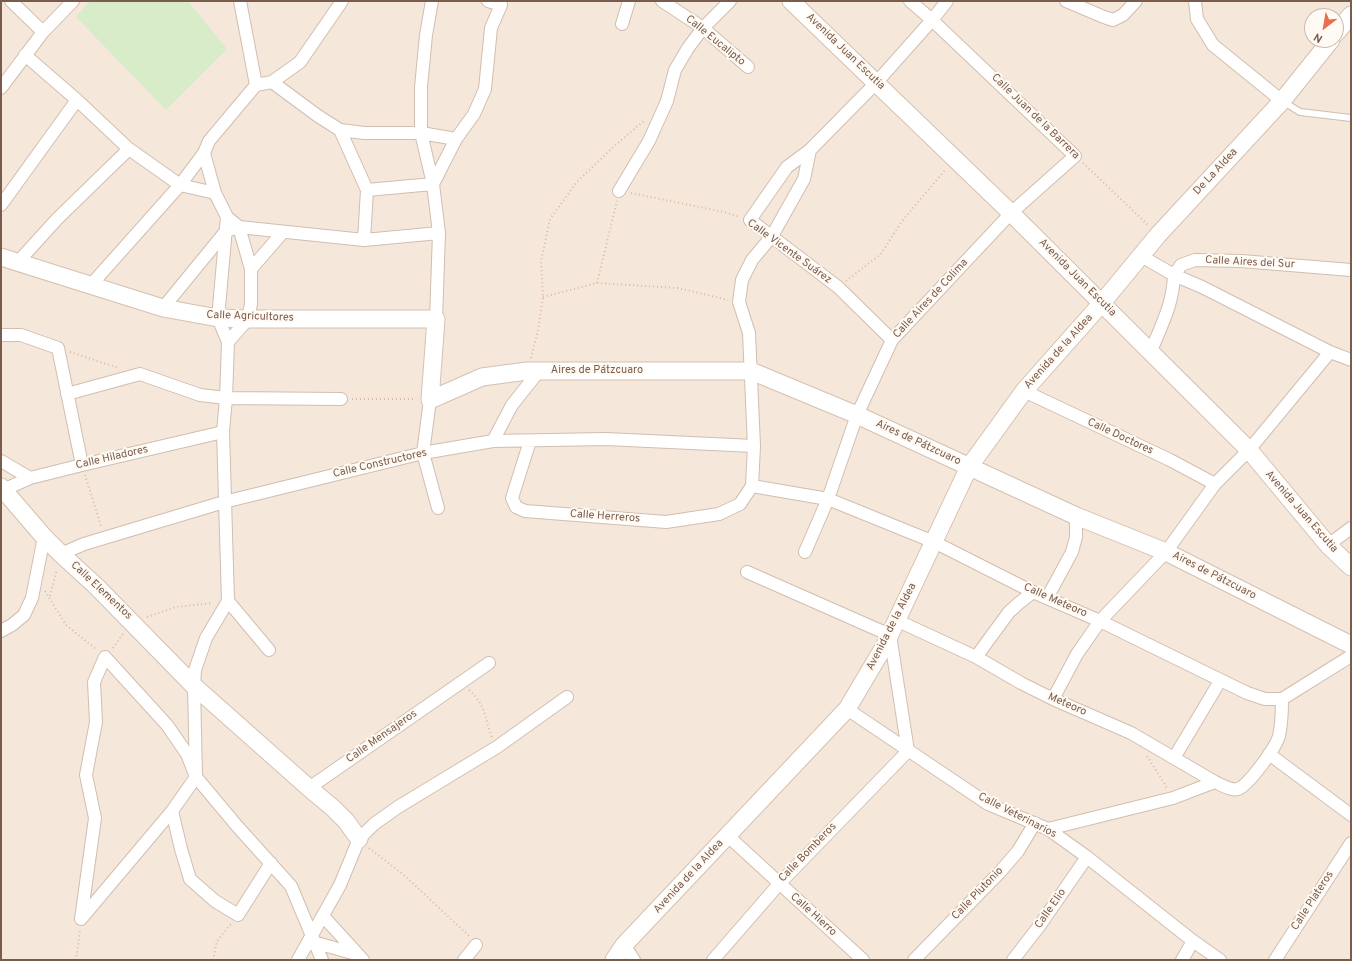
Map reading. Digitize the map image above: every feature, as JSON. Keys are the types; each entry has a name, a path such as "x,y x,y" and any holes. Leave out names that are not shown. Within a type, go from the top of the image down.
{"street":[{"path":"11,1 43,32"},
{"path":"1,88 43,32 73,1"},
{"path":"240,1 256,85"},
{"path":"90,286 180,185 204,153 209,141 256,85 272,82 300,62 342,1"},
{"path":"432,1 426,35 421,87 421,133 434,184 439,233 436,319 430,400 424,453 438,508"},
{"path":"434,184 456,139 474,114 485,89 491,28 504,3 488,1"},
{"path":"622,24 629,1"},
{"name":"Calle Eucalipto","path":"662,1 703,28 748,68"},
{"path":"619,191 649,142 667,101 675,70 688,48 703,28 730,1"},
{"name":"Avenida Juan Escutia","path":"791,1 1011,213 1249,450 1328,545 1351,567"},
{"name":"Calle Juan de la Barrera","path":"910,1 932,20 1075,156"},
{"path":"750,220 787,166 810,150 876,83 947,1"},
{"path":"1066,1 1113,20 1123,16 1136,1"},
{"path":"1195,1 1197,18 1213,45 1282,101"},
{"path":"1344,23 1351,15"},
{"name":"De La Aldea","path":"1101,304 1158,235 1282,101 1324,48"},
{"path":"25,56 77,100 129,149 180,185 215,193"},
{"path":"272,82 318,116 340,130 364,133 421,133 456,139"},
{"path":"1,205 77,100"},
{"path":"340,130 367,190 364,240"},
{"path":"18,262 57,219 129,149"},
{"path":"752,486 754,446 751,371 749,333 739,302 742,280 752,260 772,236 804,179 810,150"},
{"path":"204,153 215,193 228,217 239,227 251,269 251,304 248,319 228,342"},
{"name":"Calle Aires de Colima","path":"805,552 828,499 857,415 892,340 1011,213 1075,156"},
{"path":"367,190 434,184"},
{"path":"81,919 172,811 196,777 195,670 206,638 228,601 223,432 228,342 218,318 228,217"},
{"name":"Calle Vicente Suárez","path":"750,220 838,287 892,340"},
{"path":"163,308 226,230 239,227 364,240 439,233"},
{"path":"251,269 283,232"},
{"path":"1141,256 1174,275 1202,287 1330,352 1351,360"},
{"name":"Calle Agricultores","path":"1,257 163,308 218,318 436,319"},
{"name":"Calle Aires del Sur","path":"1174,275 1182,265 1195,260 1241,261 1351,270"},
{"path":"1150,351 1168,311 1173,291 1174,275"},
{"name":"Avenida de la Aldea","path":"614,960 624,945 847,709 893,628 969,467 1024,391 1101,304"},
{"path":"1,335 21,335 58,348 82,464"},
{"path":"1053,699 1077,654 1100,621 1166,552 1215,484 1249,450 1330,352"},
{"path":"430,400 482,377 533,371"},
{"name":"Aires de Pátzcuaro","path":"493,441 512,405 533,371 751,371 857,415 1076,516 1166,552 1351,645"},
{"path":"67,394 140,374 200,395 226,398 341,399"},
{"name":"Calle Doctores","path":"1024,391 1170,460 1215,484"},
{"name":"Calle Hiladores","path":"2,488 30,478 82,464 223,432"},
{"name":"Calle Constructores","path":"61,554 84,544 105,539 224,502 424,453 493,441 606,439 754,446"},
{"name":"Calle Herreros","path":"530,441 512,498 516,508 525,511 666,522 720,514 740,504 752,486"},
{"path":"1,461 30,478"},
{"name":"Calle Meteoro","path":"752,486 828,499 934,542 1033,592 1100,621 1247,693 1265,699 1282,699"},
{"name":"Calle Elementos","path":"2,488 44,537 133,622"},
{"path":"1047,598 1072,552 1076,538 1076,516"},
{"path":"1328,545 1351,528"},
{"path":"1,631 12,625 24,615 32,598 44,537"},
{"name":"Meteoro","path":"747,572 893,628 976,657 1021,683 1053,699 1131,733 1228,788 1237,789 1246,784 1269,754"},
{"path":"976,657 1009,612 1033,592"},
{"path":"228,601 269,650"},
{"path":"133,622 194,686 333,808 346,821 359,839"},
{"path":"893,628 908,751"},
{"path":"1351,656 1282,699 1282,722 1278,738 1269,754 1351,815"},
{"path":"81,919 96,818 86,775 96,722 94,682 105,657 167,725 187,754 196,777 237,826 291,886 312,940 322,960"},
{"name":"Calle Mensajeros","path":"309,788 489,663"},
{"path":"1174,758 1220,681"},
{"path":"298,960 312,940 340,885 359,839 374,824 398,807 497,748 567,697"},
{"name":"Calle Veterinarios","path":"847,709 988,804 1048,829 1193,941 1220,960"},
{"name":"Calle Bomberos","path":"713,960 779,884 908,751"},
{"path":"1048,829 1173,798 1215,782"},
{"path":"172,811 190,879 215,901 238,915 271,863"},
{"name":"Calle Plutonio","path":"914,960 1000,872 1018,851 1035,823"},
{"name":"Calle Hierro","path":"728,836 863,960"},
{"name":"Calle Plateros","path":"1275,960 1351,843"},
{"name":"Calle Elio","path":"1013,960 1040,925 1087,858"},
{"path":"323,916 360,957"},
{"path":"312,940 360,957"},
{"path":"1182,960 1193,941"},
{"path":"464,960 476,944"},
{"path":"624,945 634,960"}],"lane":[{"path":"1282,101 1300,112 1351,118"}],"path":[{"path":"533,371 543,297 541,261 550,219 576,183 612,148 645,120"},
{"name":"Calle Juan de la Barrera","path":"1075,156 1158,235"},
{"path":"838,287 881,254 902,221 955,159"},
{"name":"Calle Vicente Suárez","path":"619,191 724,212 750,220"},
{"path":"597,283 619,191"},
{"path":"543,297 597,283 678,288 739,302"},
{"path":"58,348 140,374"},
{"path":"341,399 430,400"},
{"path":"82,464 105,539"},
{"path":"50,596 61,554"},
{"path":"36,578 50,596 66,625 105,657 133,622"},
{"name":"Calle Elementos","path":"133,622 176,607 228,601"},
{"path":"455,686 467,689 477,697 486,713 488,728 497,748"},
{"path":"1143,751 1173,798"},
{"path":"359,839 405,876 466,932 476,944"},
{"path":"212,960 217,941 238,915"},
{"path":"75,960 81,919"}],"shaded area":[{"path":"1,1 1351,1 1351,960 1,960"}],"green space":[{"path":"90,1 188,1 227,49 166,110 76,17"}]}
